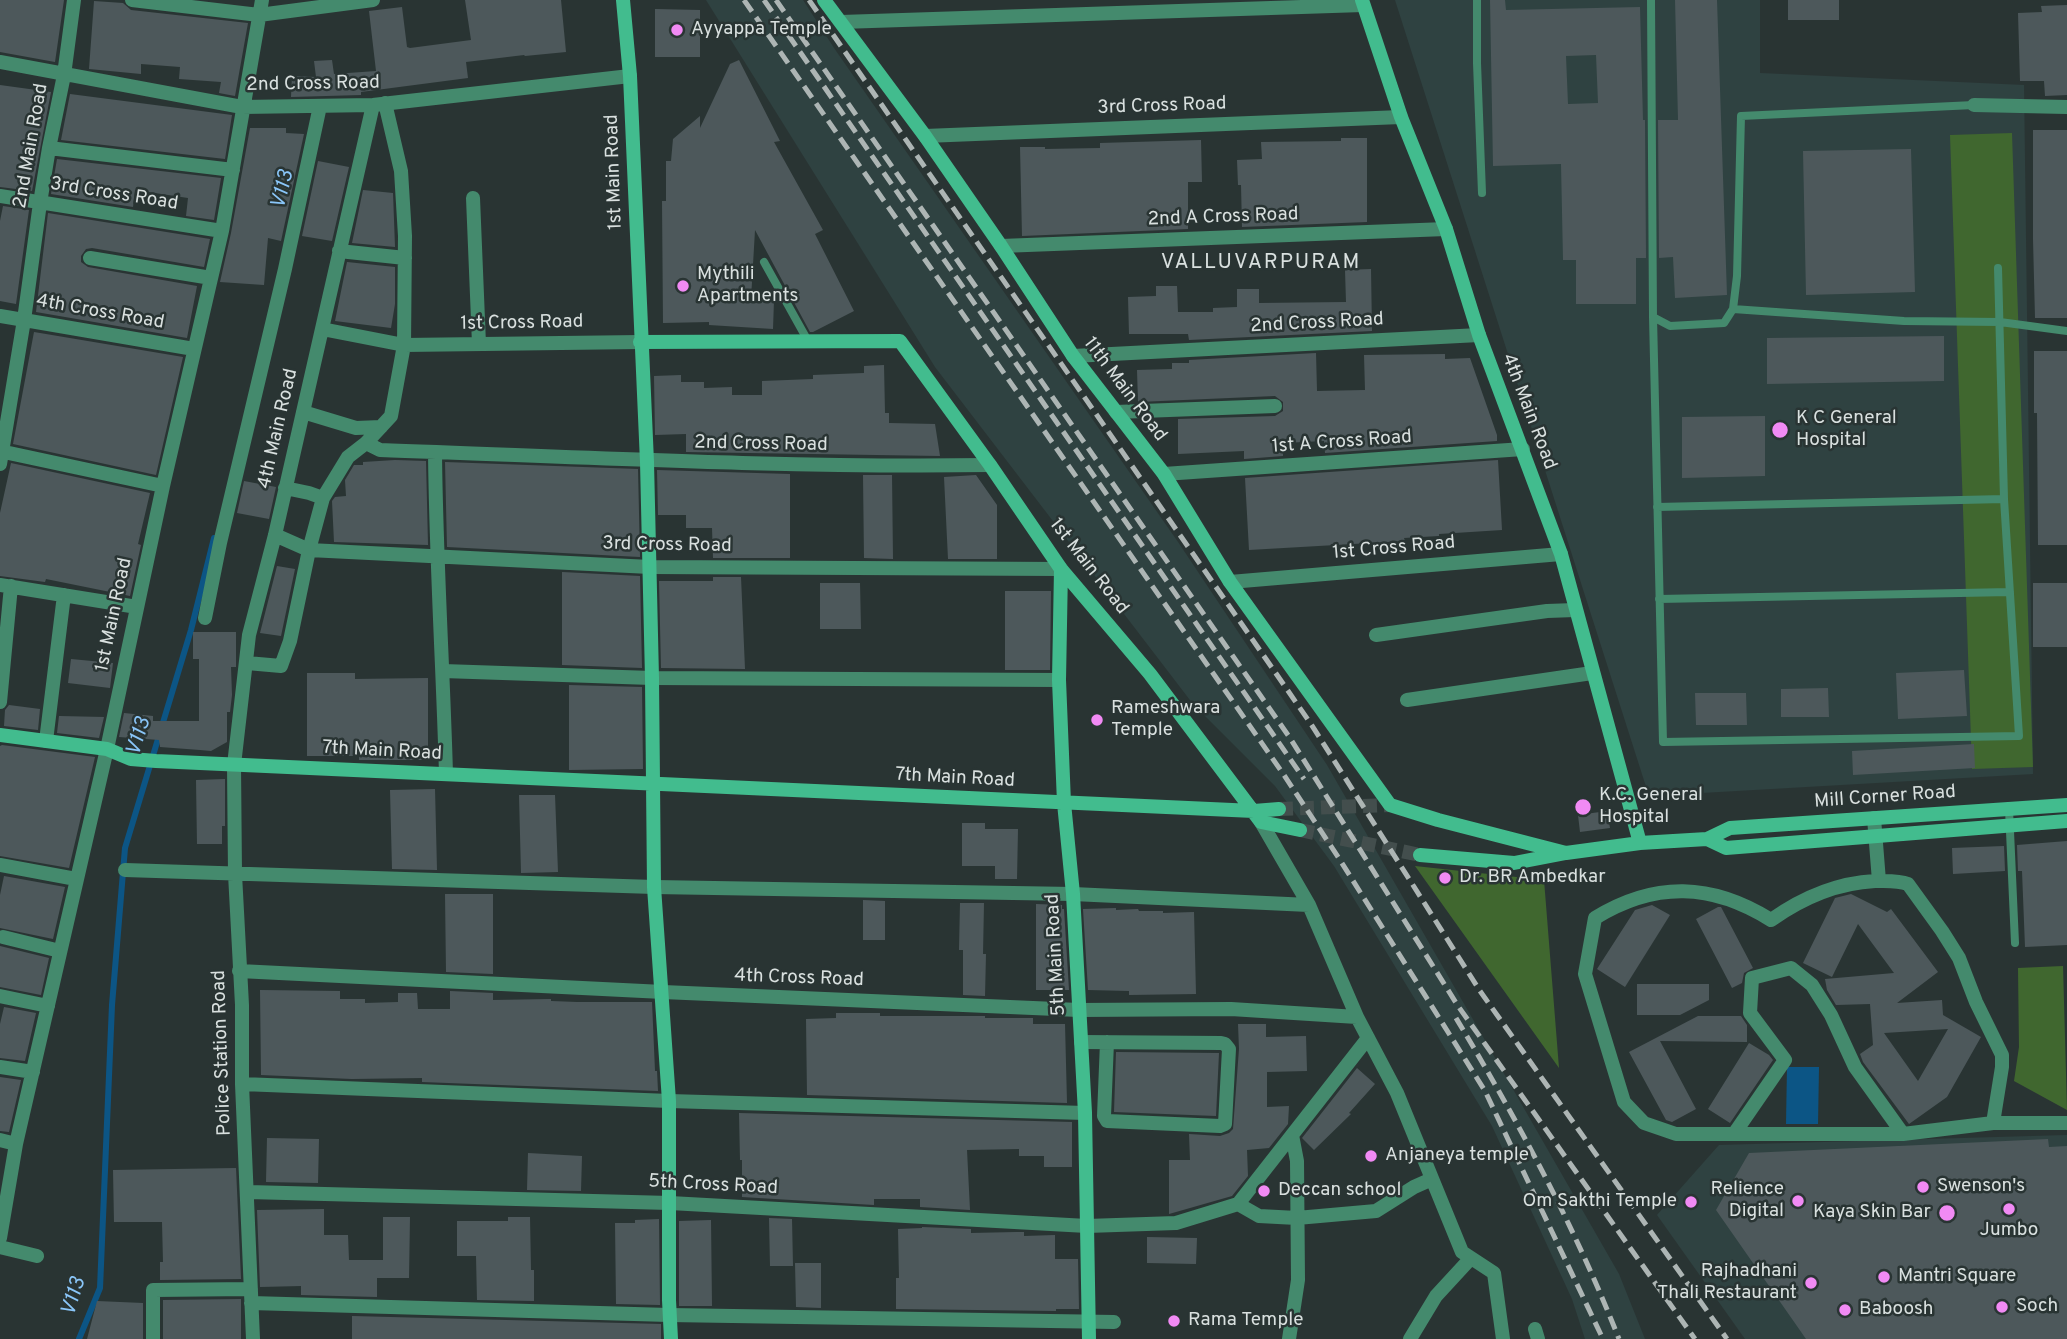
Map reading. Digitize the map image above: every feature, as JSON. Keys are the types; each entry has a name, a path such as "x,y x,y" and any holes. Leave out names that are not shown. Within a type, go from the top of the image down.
{"main road":[{"name":"1st Main Road","path":"624,0 630,76 647,462 654,783"},
{"name":"11th Main Road","path":"824,0 925,136 1073,356 1164,474 1230,582 1390,805"},
{"name":"4th Main Road","path":"1362,3 1401,117 1446,229 1479,335 1561,554 1640,843"},
{"name":"1st Main Road","path":"808,341 900,341 1061,569 1150,674 1258,817"},
{"path":"640,342 808,341"},
{"name":"5th Main Road","path":"1061,569 1059,680 1064,803 1073,894 1085,1113 1089,1339"},
{"path":"0,735 107,749"},
{"name":"7th Main Road","path":"107,749 131,760 1064,803 1258,817"},
{"path":"654,783 654,887 669,1101 671,1339"},
{"name":"Mill Corner Road","path":"1390,805 1566,853"},
{"name":"Mill Corner Road","path":"1420,855 1514,863 1640,843 1707,839 1730,828 2067,805"},
{"path":"1258,817 1279,809"},
{"path":"1258,817 1300,830"},
{"name":"Mill Corner Road","path":"1707,839 1726,848 2067,821"}],"street":[{"name":"2nd Main Road","path":"1,455 74,0"},
{"path":"132,0 260,8 373,0"},
{"path":"841,22 1362,3"},
{"name":"1st Main Road","path":"0,1238 16,1144 222,231 260,8"},
{"name":"2nd Cross Road","path":"0,62 242,107 379,104 630,76"},
{"path":"247,663 281,666 290,641 323,498 348,457 366,443 391,416 404,345 405,258 401,171 379,104"},
{"name":"4th Main Road","path":"234,765 250,635 339,251 379,104"},
{"path":"1974,105 2067,107"},
{"path":"205,618 320,106"},
{"name":"3rd Cross Road","path":"925,136 1401,117"},
{"path":"49,148 233,170"},
{"name":"3rd Cross Road","path":"0,196 222,231"},
{"path":"472,198 479,344"},
{"name":"2nd A Cross Road","path":"1001,246 1446,229"},
{"path":"339,251 405,258"},
{"path":"90,258 211,278"},
{"name":"4th Cross Road","path":"0,316 194,349"},
{"name":"1st Cross Road","path":"322,329 404,345 640,342"},
{"name":"2nd Cross Road","path":"1073,356 1479,335"},
{"path":"1116,412 1275,406"},
{"path":"303,412 356,428 381,427"},
{"name":"2nd Cross Road","path":"366,443 380,450 647,462 876,467 990,465"},
{"name":"1st A Cross Road","path":"1164,474 1522,449"},
{"path":"435,452 436,556 446,774"},
{"path":"1,455 163,486"},
{"path":"285,488 323,498"},
{"name":"3rd Cross Road","path":"275,536 310,550 650,567 1061,569"},
{"name":"1st Cross Road","path":"1230,582 1561,554"},
{"path":"0,702 5,585 136,607"},
{"path":"47,741 64,595"},
{"path":"1377,635 1547,611 1575,610"},
{"path":"443,671 652,678 1059,680"},
{"path":"1407,701 1592,673"},
{"name":"Police Station Road","path":"234,765 235,874 253,1339"},
{"path":"1258,817 1309,905 1357,1017 1397,1093 1462,1252 1494,1273 1503,1339"},
{"path":"1874,818 1879,881"},
{"path":"0,865 76,879"},
{"path":"125,870 654,887 1073,894 1309,905"},
{"path":"1993,1123 2003,1067 2001,1055 1959,958 1908,884 1879,881 1844,885 1806,898 1771,920 1730,899 1685,890 1629,900 1595,918 1585,974 1624,1102 1644,1123 1676,1134 1903,1134 1993,1123 2067,1123"},
{"path":"3,937 60,951"},
{"path":"1734,1134 1785,1060 1750,1013 1752,978 1791,968 1812,985 1831,1015 1855,1068 1903,1134"},
{"name":"4th Cross Road","path":"239,971 1079,1010 1231,1009 1357,1017"},
{"path":"0,996 48,1006"},
{"path":"1368,1038 1238,1204 1259,1216 1297,1218 1376,1211 1414,1187 1433,1179"},
{"path":"1081,1042 1107,1042 1225,1044 1228,1049 1226,1124 1220,1126 1107,1121 1104,1116 1107,1042"},
{"path":"0,1067 33,1072"},
{"path":"242,1084 669,1101 1085,1113"},
{"path":"1289,1339 1298,1280 1297,1161 1292,1135"},
{"path":"0,1140 16,1144"},
{"name":"5th Cross Road","path":"248,1192 670,1203 1087,1226 1176,1223 1238,1204"},
{"path":"0,1247 37,1256"},
{"path":"1410,1339 1436,1296 1471,1258"},
{"path":"153,1339 153,1290 669,1315 1114,1322"}],"lane":[{"path":"1477,0 1482,193"},
{"path":"1651,0 1653,317 1663,742 2019,736 2004,499 1998,268"},
{"path":"1653,317 1670,326 1707,325 1724,323 1733,309 1737,276 1741,116 1974,105"},
{"path":"764,262 808,341"},
{"path":"1733,309 1904,321 2000,323 2067,331"},
{"path":"1657,507 2004,499"},
{"path":"1659,599 2010,592"},
{"path":"2009,809 2015,943"}],"shaded area":[{"path":"706,0 803,0 1178,542 1327,765 1619,1274 1645,1339 1585,1339 1572,1299 1492,1126 1334,866 1275,786 1193,704 935,367"},
{"name":"K C General Hospital","path":"1395,0 1760,0 1760,73 2024,85 2033,774 1649,796"},
{"name":"Mantri Square","path":"2067,1135 2067,1339 1745,1339 1657,1215 1719,1145"}],"green space":[{"path":"2012,133 2033,767 1972,769 1950,135"},
{"path":"1415,866 1544,880 1559,1068"},
{"path":"2063,966 2067,1110 2014,1081 2019,1047 2018,968"}],"water":[{"path":"1787,1067 1819,1067 1818,1124 1786,1124"}],"building":[{"path":"0,0 64,0 55,62 0,52"},
{"path":"465,0 561,0 566,52 466,62 468,78 361,92 361,95 291,97 292,76 316,77 314,61 332,60 334,74 376,71 369,11 402,7 407,47 410,48 471,40"},
{"path":"1490,0 1505,0 1506,10 1640,7 1645,120 1646,258 1636,258 1636,304 1576,304 1576,260 1563,260 1561,164 1493,166","holes":["1596,55 1598,103 1568,104 1566,56"]},
{"path":"1675,0 1717,0 1727,295 1675,298 1673,257 1659,258 1658,120 1678,120"},
{"path":"1788,0 1839,0 1839,20 1788,20"},
{"path":"94,1 123,3 131,10 248,23 235,96 219,93 221,82 179,79 180,67 141,64 141,74 89,69"},
{"path":"2067,5 2067,95 2045,96 2044,81 2020,81 2018,13 2042,12 2041,6"},
{"path":"655,9 700,10 700,57 655,57"},
{"path":"739,60 780,141 774,142 823,230 815,234 854,311 813,332 810,332 755,230 751,299 774,300 773,329 709,325 709,322 663,323 662,201 666,201 666,161 671,161 673,139 700,116 700,128 730,64"},
{"path":"0,85 51,92 32,191 0,187"},
{"path":"70,94 232,115 225,159 61,140"},
{"path":"250,128 286,128 286,133 304,134 281,241 268,238 264,285 220,282"},
{"path":"2033,130 2067,130 2067,318 2035,318"},
{"path":"1341,138 1367,138 1367,222 1242,227 1241,185 1238,185 1237,160 1262,159 1261,142 1341,141"},
{"path":"1201,140 1202,182 1188,182 1188,229 1022,236 1020,147 1100,148 1100,143"},
{"path":"1911,149 1915,292 1806,295 1803,151"},
{"path":"57,159 221,178 214,220 186,216 188,198 135,190 133,207 51,194"},
{"path":"318,161 349,167 332,241 302,236"},
{"path":"363,190 393,193 395,247 352,243"},
{"path":"3,206 29,210 16,304 0,301 0,221"},
{"path":"48,213 210,239 204,267 92,248 86,249 81,256 81,262 88,267 197,286 187,338 36,312"},
{"path":"347,262 395,267 395,304 391,328 335,321"},
{"path":"1371,269 1372,331 1189,340 1188,334 1129,334 1128,297 1156,296 1156,286 1177,286 1178,312 1213,312 1213,308 1237,307 1237,289 1259,289 1259,303 1346,302 1345,270"},
{"path":"34,332 183,357 156,475 13,444"},
{"path":"1944,336 1944,381 1767,384 1767,338"},
{"path":"2034,351 2067,351 2067,545 2038,545"},
{"path":"1316,353 1317,391 1365,390 1364,355 1445,354 1445,359 1470,358 1497,441 1325,453 1324,441 1283,443 1283,456 1244,459 1244,451 1178,454 1178,419 1275,416 1283,411 1283,402 1275,396 1138,402 1137,370 1172,369 1172,363 1189,363 1189,360"},
{"path":"884,365 885,413 889,413 889,423 935,424 940,456 686,452 686,434 655,435 654,376 681,375 681,382 704,382 704,388 732,387 732,395 762,395 762,381 864,373 864,366"},
{"path":"1765,416 1765,476 1682,478 1682,417"},
{"path":"395,460 426,461 428,545 334,542 332,501 335,497 346,496 345,480 354,465"},
{"path":"1498,460 1502,530 1404,538 1405,541 1249,550 1245,478"},
{"path":"445,462 638,469 640,557 447,547"},
{"path":"11,463 150,493 130,596 46,579 45,582 0,576 0,513"},
{"path":"657,470 790,474 790,558 713,558 712,528 686,528 686,515 658,515"},
{"path":"863,475 892,475 893,559 864,558"},
{"path":"976,475 997,505 997,559 948,559 944,477"},
{"path":"244,481 276,487 269,519 237,513"},
{"path":"277,566 295,569 281,636 260,633"},
{"path":"562,572 640,576 642,668 562,665"},
{"path":"713,577 741,577 745,669 661,668 659,581 713,581"},
{"path":"820,583 860,583 861,629 820,629"},
{"path":"2033,583 2067,583 2067,647 2033,647"},
{"path":"1005,591 1051,591 1050,670 1005,670"},
{"path":"193,632 236,632 236,667 231,667 232,695 230,712 227,712 227,742 211,751 160,747 159,740 119,737 124,713 153,716 153,721 199,721 199,659 193,659"},
{"path":"71,659 113,663 110,688 68,683"},
{"path":"1964,670 1967,716 1898,719 1896,673"},
{"path":"307,673 355,673 355,679 428,678 428,760 359,760 359,756 307,756"},
{"path":"569,685 642,687 643,769 569,770"},
{"path":"1828,688 1829,717 1781,717 1781,689"},
{"path":"1695,693 1746,693 1747,725 1696,725"},
{"path":"9,705 40,709 38,730 4,726 5,710"},
{"path":"59,716 104,717 99,738 57,733"},
{"path":"1974,744 1975,768 1853,775 1852,751"},
{"path":"2,745 95,757 69,868 0,856"},
{"path":"225,779 225,826 222,826 222,844 197,844 196,780"},
{"path":"435,789 437,870 392,869 390,790"},
{"path":"519,795 555,795 558,872 521,873"},
{"path":"1607,811 1610,828 1580,832 1578,815"},
{"path":"962,823 985,823 985,829 1018,829 1017,879 995,879 995,866 962,866"},
{"path":"2067,841 2067,945 2025,947 2022,871 2018,871 2017,845"},
{"path":"2004,846 2005,871 1953,874 1952,848"},
{"path":"4,876 65,887 53,939 0,928 0,895"},
{"path":"445,894 493,894 493,974 446,972"},
{"path":"1851,894 1887,912 1891,909 1938,972 1897,1003 1942,1000 1943,1015 1981,1037 1947,1097 1909,1124 1863,1062 1860,1054 1873,1045 1870,1004 1836,1005 1827,990 1825,979 1894,973 1858,924 1832,977 1803,963 1835,898","holes":["1948,1029 1918,1081 1884,1033"]},
{"path":"863,900 885,901 885,940 863,940"},
{"path":"960,903 984,903 985,996 963,995 963,950 959,950"},
{"path":"1036,904 1062,905 1064,909 1069,990 1036,990"},
{"path":"1652,905 1670,915 1625,987 1597,969 1635,910"},
{"path":"1721,907 1753,968 1744,973 1742,983 1732,988 1696,919"},
{"path":"1116,908 1163,913 1194,912 1196,994 1129,995 1129,991 1088,990 1083,909"},
{"path":"0,946 49,958 41,995 0,987"},
{"path":"1637,984 1709,984 1709,1000 1680,1015 1637,1015"},
{"path":"260,990 340,991 340,999 365,999 365,1003 398,1002 398,993 417,993 418,1009 450,1009 450,991 493,993 493,1000 652,1002 658,1091 422,1082 422,1078 352,1079 261,1075"},
{"path":"4,1007 36,1013 25,1061 0,1058 0,1024"},
{"path":"836,1013 1033,1018 1033,1024 1065,1024 1067,1103 807,1095 806,1019 836,1018"},
{"path":"1698,1016 1741,1016 1747,1025 1747,1042 1660,1041 1696,1109 1672,1122 1666,1120 1629,1052"},
{"path":"1238,1024 1266,1024 1266,1037 1306,1036 1307,1071 1267,1072 1267,1107 1289,1106 1288,1124 1269,1148 1247,1150 1248,1176 1232,1196 1169,1214 1169,1160 1190,1160 1189,1134 1220,1136 1233,1129 1239,1049"},
{"path":"1749,1043 1773,1060 1730,1123 1708,1109"},
{"path":"1116,1052 1219,1053 1216,1116 1114,1112"},
{"path":"1357,1068 1375,1084 1349,1113 1351,1114 1314,1150 1302,1138"},
{"path":"0,1077 21,1080 9,1132 0,1131"},
{"path":"739,1113 1072,1122 1072,1167 1044,1167 1044,1156 1019,1156 1019,1149 967,1150 970,1210 920,1207 920,1199 874,1199 874,1205 742,1197"},
{"path":"267,1138 319,1139 318,1183 266,1182"},
{"name":"Mantri Square","path":"2048,1139 2049,1147 2067,1146 2067,1339 1806,1339 1716,1210 1749,1153"},
{"path":"528,1153 582,1156 581,1191 527,1190"},
{"path":"236,1168 241,1279 160,1280 160,1262 163,1262 162,1222 114,1222 113,1170"},
{"path":"324,1209 324,1235 348,1235 349,1260 383,1260 383,1217 410,1217 409,1278 377,1278 377,1297 301,1295 301,1286 260,1287 257,1210"},
{"path":"508,1217 530,1217 534,1301 477,1300 476,1256 457,1256 457,1221 508,1221"},
{"path":"769,1218 792,1219 793,1266 770,1266"},
{"path":"659,1219 660,1305 616,1304 615,1223"},
{"path":"711,1220 712,1306 679,1306 679,1221"},
{"path":"898,1229 971,1229 971,1233 1024,1232 1024,1236 1055,1235 1055,1259 1078,1259 1079,1309 896,1309 896,1278 899,1278"},
{"path":"1147,1237 1197,1238 1196,1264 1147,1263"},
{"path":"795,1263 821,1263 821,1308 796,1307"},
{"path":"241,1299 241,1339 163,1339 163,1300"},
{"path":"97,1301 143,1303 143,1339 87,1339"},
{"path":"352,1316 661,1324 661,1339 352,1339"}],"waterway":[{"name":"V113","path":"79,1339 100,1288 112,1005 125,848 191,630 214,538"}],"tunnel":[{"path":"1279,809 1390,805"},
{"path":"1300,830 1420,855"}],"railway":[{"path":"744,0 1284,775 1340,860 1485,1091 1603,1339"},
{"path":"764,0 1304,779"},
{"path":"776,0 1290,738 1458,1006 1695,1339"},
{"path":"809,0 1311,724 1480,991 1727,1339"},
{"path":"1456,1018 1544,1175 1584,1256 1619,1339"}],"place":[{"name":"Ayyappa Temple","path":"677,30"},
{"name":"Mythili Apartments","path":"683,286"},
{"name":"K C General Hospital","path":"1780,430"},
{"name":"Rameshwara Temple","path":"1097,720"},
{"name":"K.C. General Hospital","path":"1583,807"},
{"name":"Dr. BR Ambedkar","path":"1445,878"},
{"name":"Anjaneya temple","path":"1371,1156"},
{"name":"Swenson's","path":"1923,1187"},
{"name":"Deccan school","path":"1264,1191"},
{"name":"Relience Digital","path":"1798,1201"},
{"name":"Om Sakthi Temple","path":"1691,1202"},
{"name":"Jumbo","path":"2009,1209"},
{"name":"Kaya Skin Bar","path":"1947,1213"},
{"name":"Mantri Square","path":"1884,1277"},
{"name":"Rajhadhani Thali Restaurant","path":"1811,1283"},
{"name":"Soch","path":"2002,1307"},
{"name":"Baboosh","path":"1845,1310"},
{"name":"Rama Temple","path":"1174,1321"}],"district":[{"name":"VALLUVARPURAM","path":"1261,264"}]}
